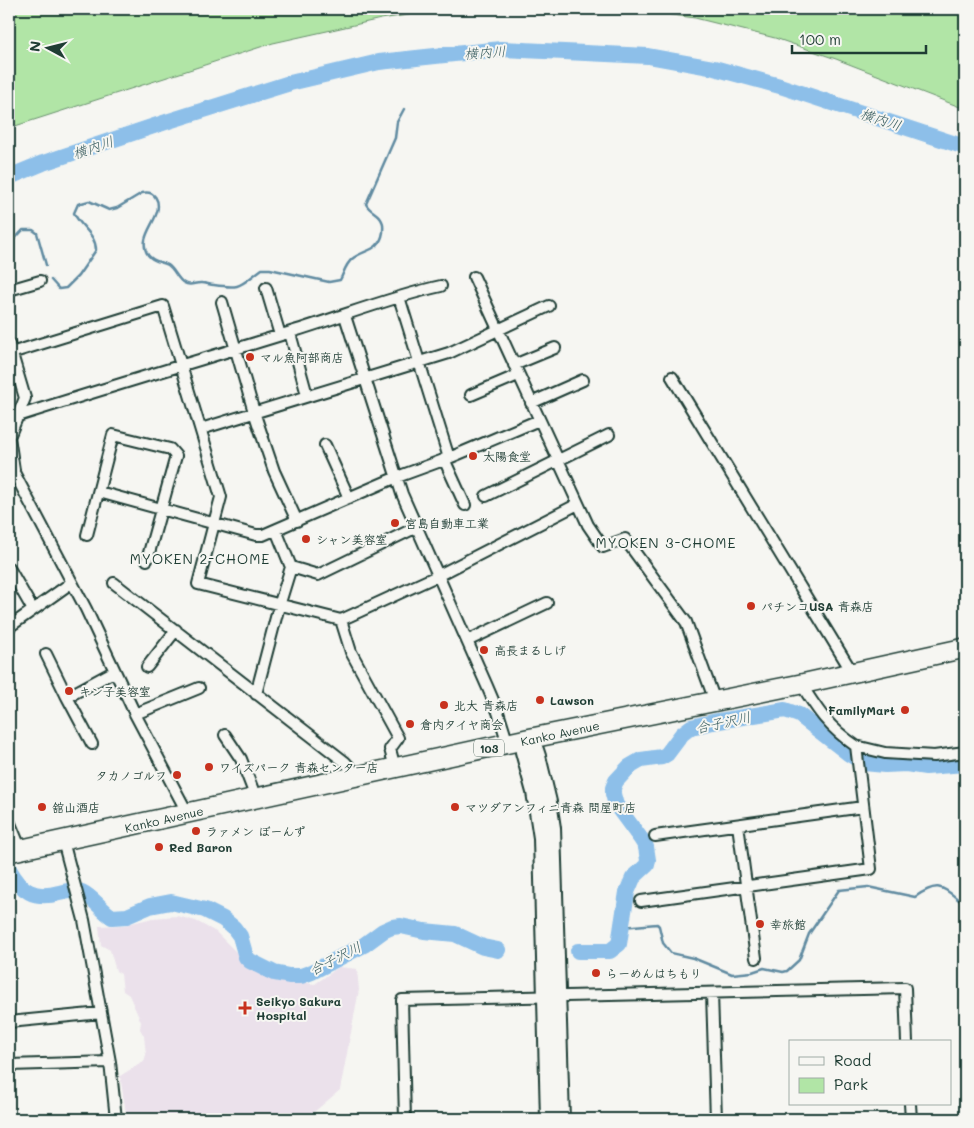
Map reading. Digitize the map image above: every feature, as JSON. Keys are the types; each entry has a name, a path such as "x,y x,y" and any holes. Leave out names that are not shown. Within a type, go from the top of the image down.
{"highway":[{"name":"Kanko Avenue","path":"15,851 527,739 801,684 965,648"}],"street":[{"path":"474,277 588,525 603,547 625,539 686,622 715,701"},
{"path":"9,290 40,281"},
{"path":"18,416 235,348 345,316 399,297 441,286"},
{"path":"266,288 285,334 306,395"},
{"path":"399,297 447,458 465,505"},
{"path":"222,302 254,412 274,471 297,521"},
{"path":"188,814 135,714 86,609 11,470 9,437 25,398 10,349 163,306 221,497 198,584 279,606 341,620 439,575 578,504"},
{"path":"201,429 306,395 449,353 549,306"},
{"path":"345,316 397,477 417,528 498,712 508,744"},
{"path":"471,395 554,348"},
{"path":"672,377 852,672"},
{"path":"531,403 583,380"},
{"path":"99,492 256,535 263,535 397,477 539,420"},
{"path":"87,535 113,435 170,450 176,456 148,560"},
{"path":"486,496 609,436"},
{"path":"325,445 349,498"},
{"path":"290,568 318,575 417,528"},
{"path":"256,694 290,568 276,530"},
{"path":"9,568 33,610"},
{"path":"9,627 71,583"},
{"path":"114,584 345,762 358,776"},
{"path":"467,641 547,603"},
{"path":"341,620 351,652 398,738 390,749 395,768"},
{"path":"147,667 176,630"},
{"path":"46,654 92,744"},
{"path":"67,697 115,672"},
{"path":"801,684 821,716 856,749 934,756 965,752"},
{"path":"135,714 199,688"},
{"path":"225,735 241,760 256,798"},
{"path":"527,739 536,750 538,756 553,828 552,996 548,1119"},
{"path":"641,901 871,869 856,749"},
{"path":"655,836 738,826 862,807"},
{"path":"9,821 15,851"},
{"path":"738,826 756,958"},
{"path":"63,842 83,913 110,1062 116,1119"},
{"path":"405,1119 402,1000 905,988 907,1040"},
{"path":"712,993 716,1119"},
{"path":"552,996 562,1119"},
{"path":"9,1022 102,1013"},
{"path":"9,1065 110,1062"},
{"path":"910,1106 911,1119"}],"shaded area":[{"name":"Seikyo Sakura Hospital","path":"177,916 196,921 216,932 244,960 256,968 286,980 315,984 339,967 357,969 359,990 340,1090 314,1112 314,1119 127,1119 120,1076 144,1061 146,1055 144,1036 140,1029 141,1022 129,995 123,991 121,974 116,971 110,950 101,945 99,926 124,925 153,918"}],"green space":[{"path":"9,9 447,9 381,19 273,43 9,128"},
{"path":"627,9 965,9 965,109 836,59 775,38 695,18"}],"waterway":[{"name":"横内川","path":"9,177 43,163 290,83 379,62 501,49 648,56 714,68 780,86 965,147"},
{"path":"51,280 59,289 66,288 78,276 96,250 91,235 74,213 78,204 89,201 109,210 117,208 142,193 150,193 156,197 158,204 157,212 145,238 145,249 153,259 168,265 184,283 189,285 200,283 236,286 244,283 262,269 270,269 329,282 340,280 350,261 375,247 381,238 383,222 366,204 395,138 397,122 404,109"},
{"path":"9,245 23,230 33,230 37,233 46,265"},
{"name":"合子沢川","path":"578,951 610,951 619,944 627,892 633,878 647,865 646,847 616,805 613,794 616,781 629,767 641,760 662,757 667,754 682,734 691,727 785,710 799,715 849,754 864,763 906,764 926,767 965,764"},
{"name":"合子沢川","path":"9,869 18,883 29,892 50,895 79,891 90,897 112,917 127,916 150,906 171,902 205,910 223,919 234,928 240,936 246,957 250,961 274,973 289,976 301,976 312,972 364,945 383,931 392,927 401,926 424,931 455,934 483,947 498,950"},
{"path":"622,927 657,924 663,943 671,953 693,958 732,974 752,972 764,968 783,972 787,971 799,960 809,934 839,890 868,887 915,897 935,887 945,890 963,903"}],"place":[{"name":"マル魚阿部商店","path":"250,357"},
{"name":"太陽食堂","path":"473,456"},
{"name":"宮島自動車工業","path":"395,523"},
{"name":"シャン美容室","path":"306,539"},
{"name":"パチンコUSA 青森店","path":"751,606"},
{"name":"高長まるしげ","path":"484,650"},
{"name":"キン子美容室","path":"69,691"},
{"name":"Lawson","path":"540,700"},
{"name":"北大 青森店","path":"444,705"},
{"name":"FamilyMart","path":"905,710"},
{"name":"倉内タイヤ商会","path":"410,724"},
{"name":"ワイズパーク 青森センター店","path":"209,767"},
{"name":"タカノゴルフ","path":"177,775"},
{"name":"舘山酒店","path":"42,807"},
{"name":"マツダアンフィニ青森 問屋町店","path":"455,807"},
{"name":"ラァメン ぼーんず","path":"196,831"},
{"name":"Red Baron","path":"159,847"},
{"name":"幸旅館","path":"760,924"},
{"name":"らーめんはちもり","path":"596,973"},
{"name":"Seikyo Sakura Hospital","path":"245,1008"}],"district":[{"name":"MYOKEN 3-CHOME","path":"666,542"},
{"name":"MYOKEN 2-CHOME","path":"200,558"}]}
